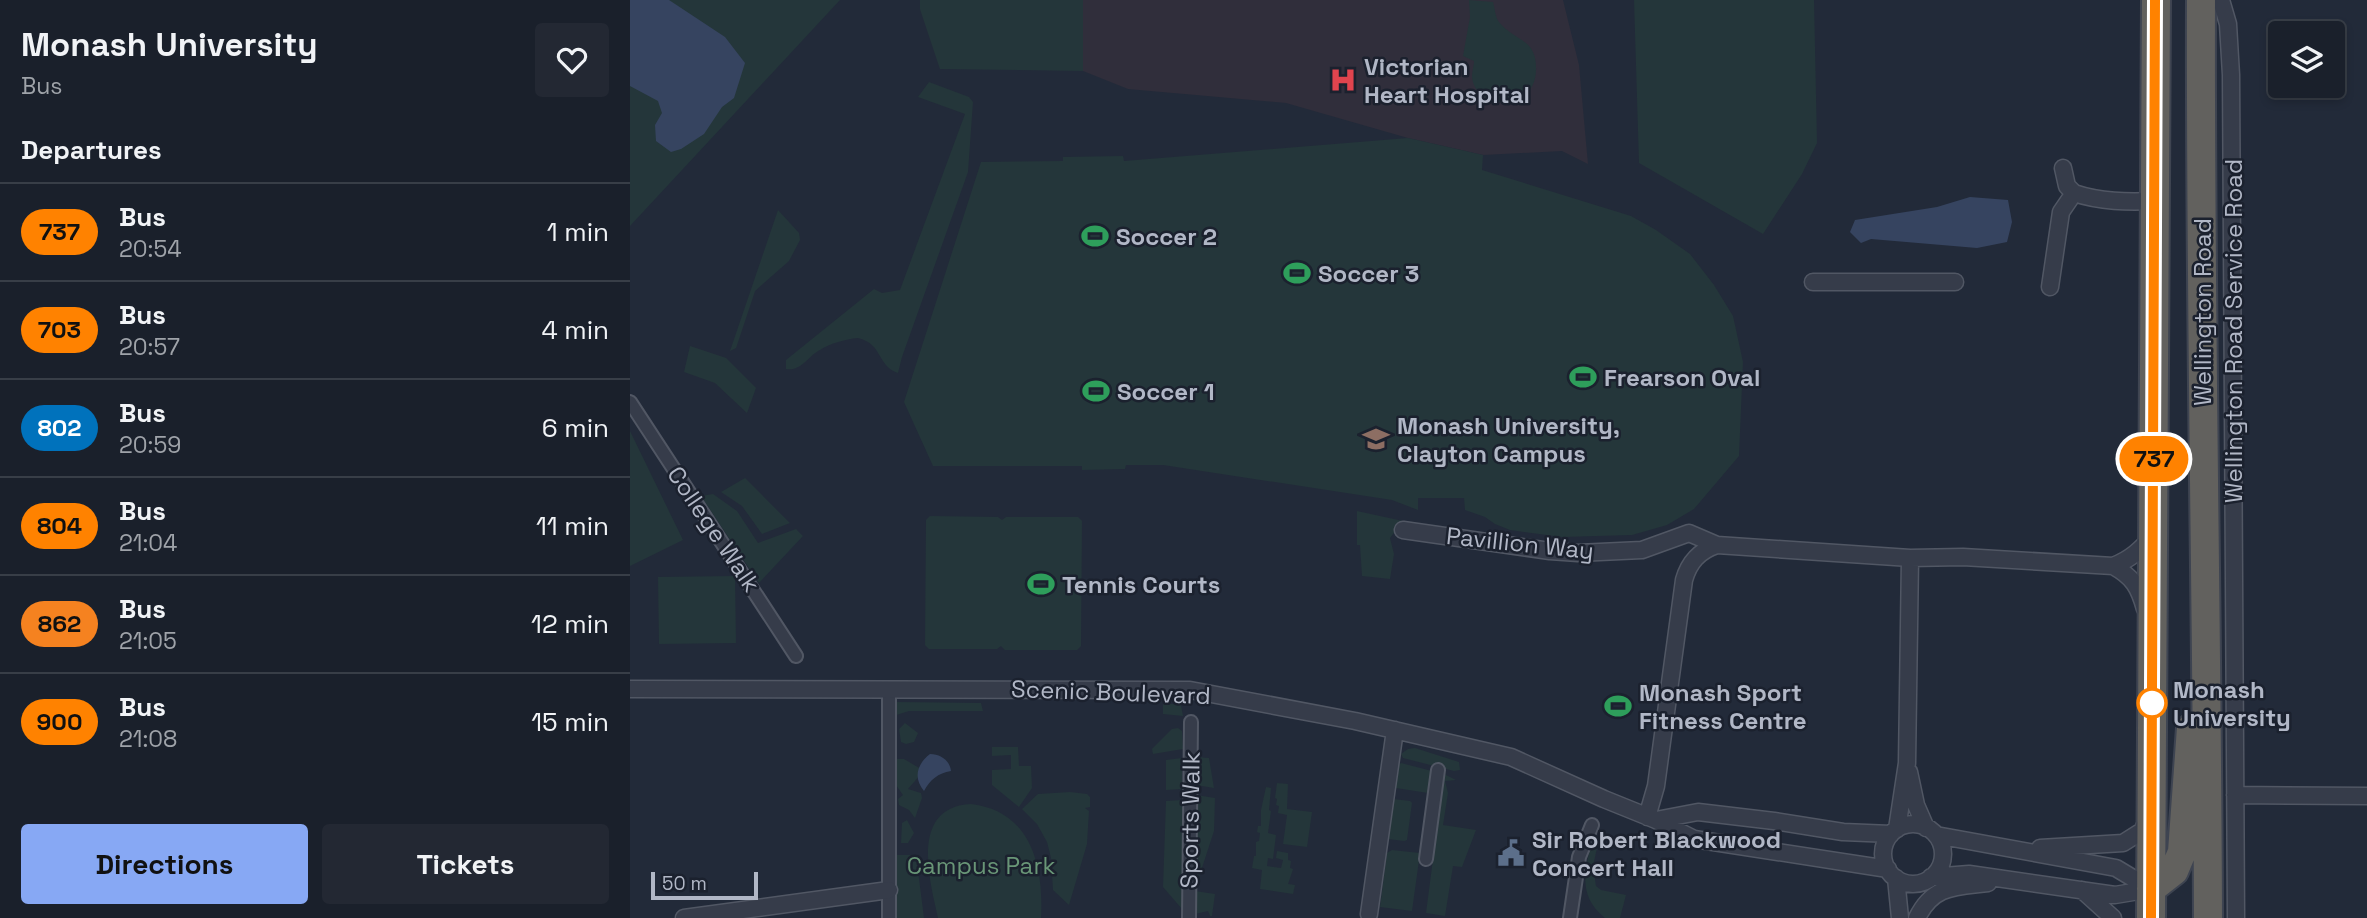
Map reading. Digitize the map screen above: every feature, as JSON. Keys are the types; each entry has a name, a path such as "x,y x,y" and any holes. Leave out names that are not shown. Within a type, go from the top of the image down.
{"highway":[{"name":"Wellington Road","path":"2151,918 2156,0"},
{"name":"Wellington Road","path":"2201,0 2208,918"},
{"path":"2171,918 2151,889 2174,870 2182,852 2203,519"}],"street":[{"name":"Wellington Road Service Road","path":"2221,0 2228,24 2231,75 2236,918"},
{"path":"2063,168 2067,186 2074,193 2093,200 2155,201"},
{"path":"2050,287 2062,212 2074,193"},
{"path":"1812,282 1955,282"},
{"name":"College Walk","path":"630,402 796,656"},
{"name":"Pavillion Way","path":"1403,530 1577,553 1642,550 1689,533 1717,545 1910,558 1963,556 2113,566"},
{"path":"2113,566 2138,553 2154,534"},
{"path":"1717,545 1701,550 1687,570 1684,580 1651,818 1698,812 1843,832 1894,831 1913,824 1931,831 2014,850 2116,868 2151,889"},
{"path":"1900,918 1892,873 1884,851 1894,831 1907,763 1910,558"},
{"path":"2113,566 2128,574 2137,583 2152,632"},
{"path":"2208,694 2235,663"},
{"path":"889,688 889,918"},
{"name":"Scenic Boulevard","path":"630,690 1190,690 1395,730 1511,757 1694,839 1892,873"},
{"name":"Sports Walk","path":"1189,918 1191,722"},
{"path":"1369,914 1395,730"},
{"path":"1907,763 1916,805 1943,852 1942,862 1924,880 1909,918"},
{"path":"1426,859 1438,770"},
{"path":"2235,795 2367,796"},
{"path":"2014,850 2123,844 2142,831 2152,812"},
{"path":"1769,851 1774,821"},
{"path":"1570,918 1579,857 1592,825"},
{"path":"1892,873 1906,883 1969,874 2115,895 2151,889"},
{"path":"1917,918 1933,895 1948,888 2004,881"},
{"path":"684,918 889,890"},
{"path":"2082,890 2113,918"}],"shaded area":[{"name":"Victorian Heart Hospital","path":"1083,0 1563,0 1579,65 1588,164 1562,151 1483,155 1408,138 1286,103 1128,89 1083,71"}],"green space":[{"path":"630,0 840,0 630,226"},
{"path":"920,0 1083,0 1083,71 940,69 920,9"},
{"path":"1469,0 1493,2 1499,22 1533,52 1536,70 1533,84 1526,94 1516,100 1493,101 1483,96 1476,88 1472,77 1474,61 1463,56 1470,17"},
{"path":"1634,0 1814,0 1817,143 1802,174 1763,234 1639,163"},
{"path":"929,82 969,97 973,102 968,172 898,373 886,365 872,345 858,338 828,346 800,366 786,369 786,360 874,289 882,293 900,290 965,114 918,97"},
{"path":"1408,138 1483,155 1482,170 1631,216 1690,254 1714,285 1733,316 1743,362 1739,456 1694,509 1667,525 1632,535 1562,537 1510,530 1465,510 1464,498 1418,498 1418,510 1392,500 1163,465 1126,465 1125,469 1082,470 1082,466 933,466 904,402 981,162 1063,161 1063,157 1123,156 1124,161"},
{"path":"778,210 799,233 800,240 789,261 755,291 736,348 730,351"},
{"path":"690,346 726,358 756,388 747,413 715,383 684,372"},
{"path":"630,431 683,540 630,566"},
{"path":"745,478 790,523 762,534 742,506 721,492"},
{"path":"713,494 737,511 758,543 796,529 803,536 759,583 701,496"},
{"path":"1357,511 1403,521 1390,538 1394,554 1390,579 1362,576 1360,545 1357,545"},
{"path":"930,516 998,517 1002,520 1006,517 1078,517 1082,521 1081,646 1077,650 1005,650 1001,646 997,649 929,649 925,645 926,520"},
{"path":"735,576 736,643 659,644 658,577"},
{"path":"896,702 981,703 983,711 909,711 893,716"},
{"path":"1163,703 1181,705 1183,716 1163,714"},
{"path":"905,723 918,733 914,742 906,744 901,742 899,729"},
{"path":"1178,728 1182,731 1183,749 1153,754 1152,749 1172,729"},
{"path":"992,747 1018,747 1019,766 1031,766 1032,788 1019,807 992,785 992,770 1011,769 1011,755 992,756"},
{"path":"1415,748 1459,762 1460,770 1454,771 1403,758 1401,754"},
{"path":"1196,757 1209,758 1214,788 1196,785"},
{"path":"1182,758 1182,789 1166,790 1166,760"},
{"path":"904,759 921,769 921,774 908,789 921,793 922,798 915,818 909,810 899,805 898,799 903,795 891,778 892,762"},
{"path":"1401,763 1432,771 1428,793 1396,788 1397,766"},
{"path":"1444,774 1456,780 1445,781 1448,793 1443,825 1476,830 1462,867 1453,866 1445,916 1426,913"},
{"path":"1277,783 1288,784 1287,809 1312,812 1307,847 1283,844 1287,815 1278,813 1279,806 1276,805 1275,798"},
{"path":"1266,787 1271,788 1268,833 1276,835 1273,859 1268,858 1267,866 1281,868 1283,860 1276,858 1277,851 1288,853 1290,868 1293,869 1288,884 1295,885 1293,894 1260,889 1262,870 1252,868 1256,856 1256,842 1259,841 1260,833 1257,832 1258,826 1261,826"},
{"path":"1038,794 1087,794 1090,797 1090,807 1085,808 1089,811 1087,844 1069,905 1053,890 1047,842 1037,824 1022,809"},
{"path":"1196,795 1215,798 1214,831 1199,877 1195,877"},
{"path":"1393,799 1412,803 1407,840 1404,841 1388,839"},
{"path":"1182,800 1182,909 1163,887 1166,801"},
{"name":"Campus Park","path":"971,804 1008,817 1030,844 1040,879 1041,918 938,918 928,865 931,831 939,817 952,808"},
{"path":"907,820 914,833 908,843 901,843 902,823"},
{"path":"1591,846 1597,848 1593,866 1596,886 1601,890 1626,895 1620,918 1605,918 1587,894 1585,876"},
{"path":"1392,850 1420,853 1412,911 1380,907 1387,853"},
{"path":"894,855 916,855 924,918 894,918"},
{"path":"1195,891 1215,894 1212,916 1208,911 1195,914"}],"water":[{"path":"630,0 669,0 725,37 745,63 734,98 722,107 704,134 681,149 671,152 656,141 655,125 662,113 658,101 630,86"},
{"path":"1970,197 2008,200 2012,222 2007,242 1977,248 1871,239 1861,243 1850,232 1855,220 1937,207"},
{"path":"930,754 944,759 951,771 935,778 924,791 918,781 918,771"}],"bus line":[{"name":"737","path":"2151,918 2155,0"}],"place":[{"name":"Victorian Heart Hospital","path":"1343,80"},
{"name":"Soccer 2","path":"1095,236"},
{"name":"Soccer 3","path":"1297,273"},
{"name":"Frearson Oval","path":"1583,377"},
{"name":"Soccer 1","path":"1096,391"},
{"name":"Monash University, Clayton Campus","path":"1376,439"},
{"name":"Tennis Courts","path":"1041,584"},
{"name":"Monash University","path":"2152,703"},
{"name":"Monash Sport Fitness Centre","path":"1618,706"},
{"name":"Sir Robert Blackwood Concert Hall","path":"1511,853"}]}
